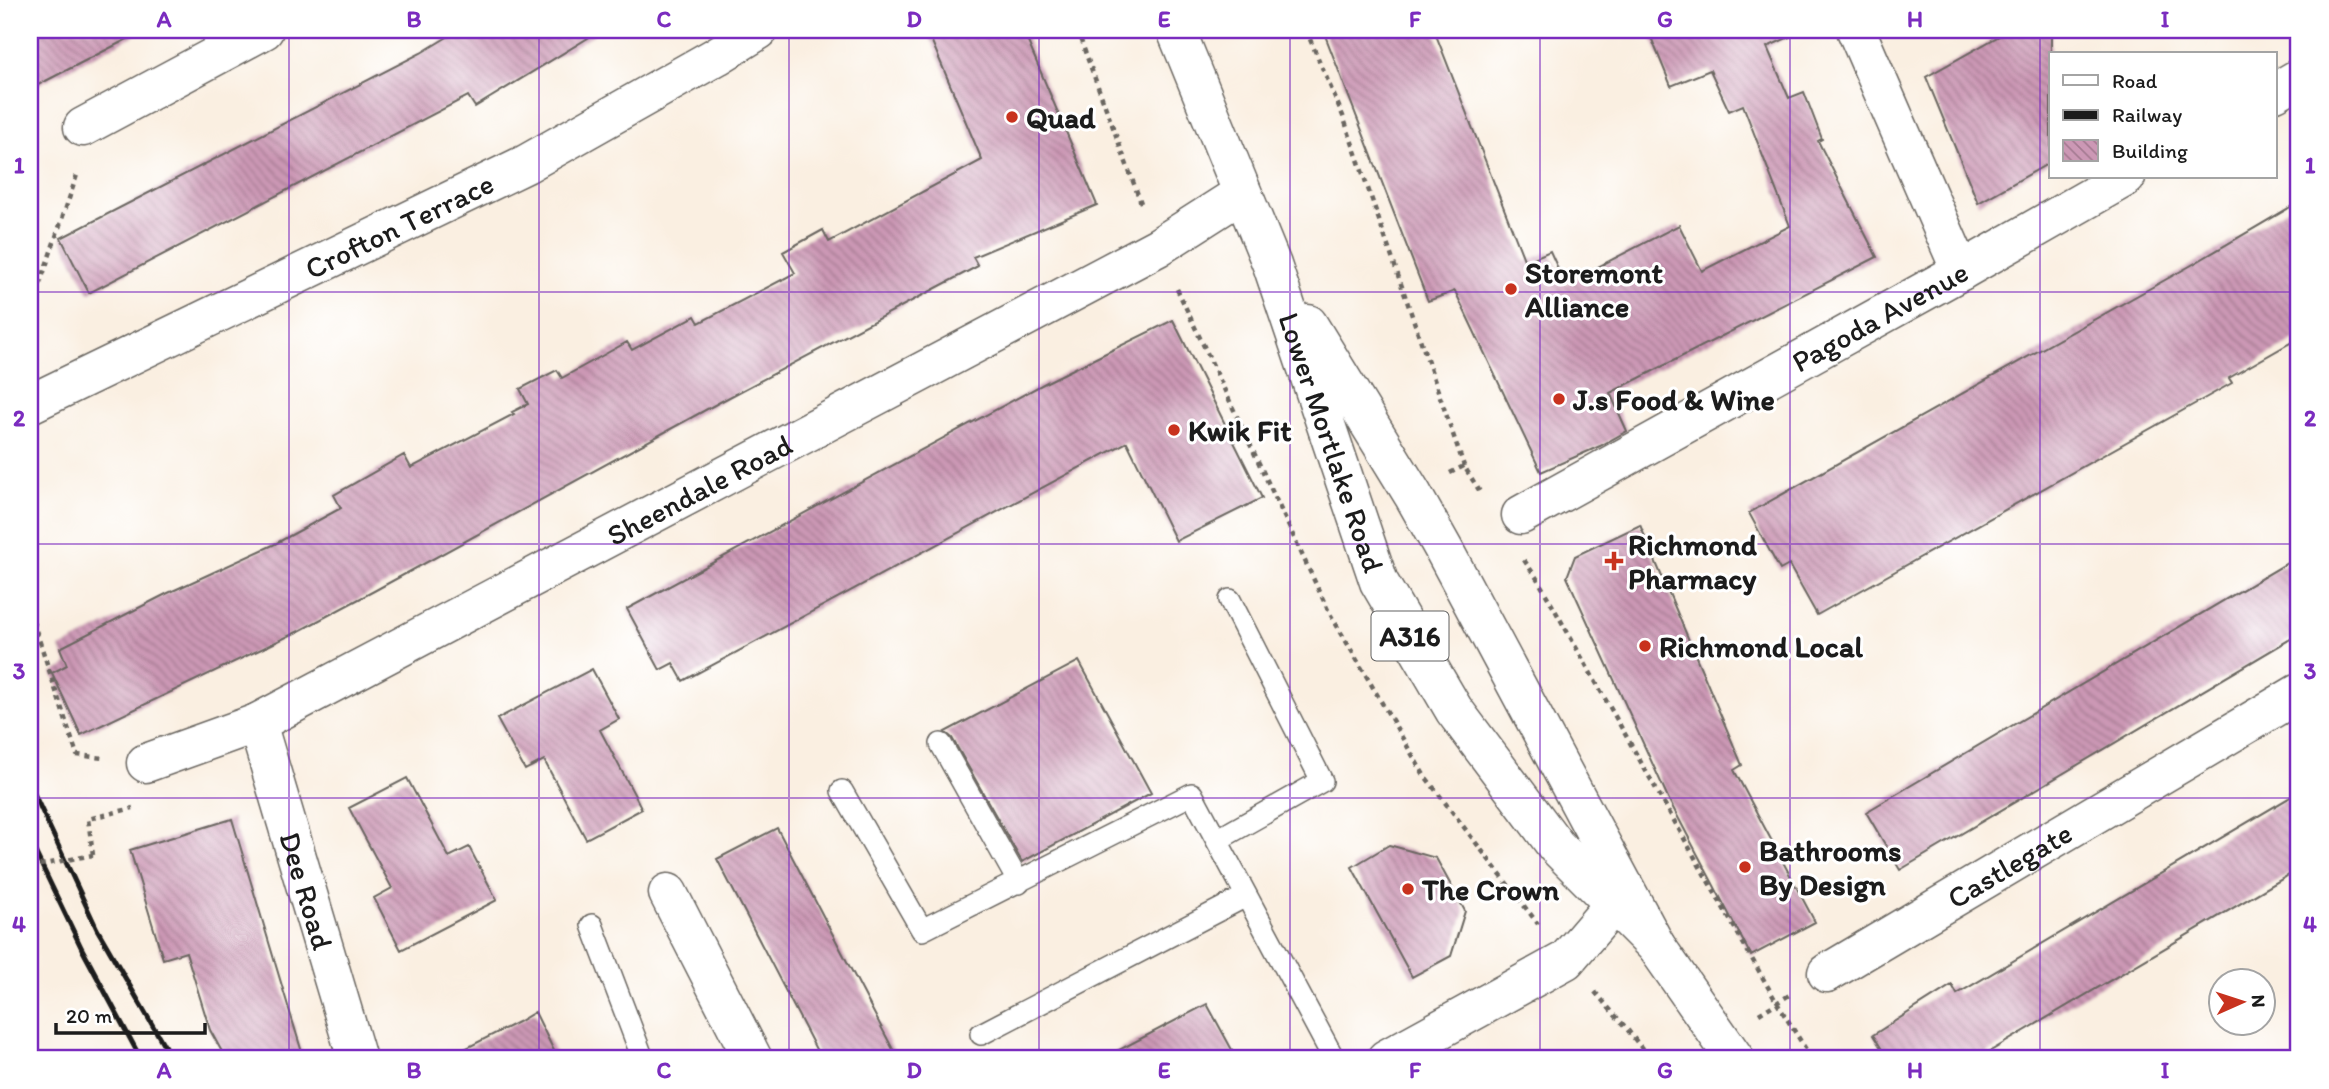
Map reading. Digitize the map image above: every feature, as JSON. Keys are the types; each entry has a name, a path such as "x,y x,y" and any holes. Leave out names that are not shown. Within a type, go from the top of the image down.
{"main road":[{"path":"83,127 264,30"},
{"name":"Crofton Terrace","path":"30,404 526,164 759,30"},
{"name":"Lower Mortlake Road","path":"1177,30 1241,194 1272,265 1379,582 1454,710 1556,846 1656,946"},
{"path":"1856,30 1961,271"},
{"path":"2276,91 2299,78"},
{"name":"Pagoda Avenue","path":"1521,515 2124,178"},
{"name":"Sheendale Road","path":"146,763 257,723 1158,247 1241,194"},
{"name":"Lower Mortlake Road","path":"1272,265 1413,495 1656,946 1728,1049"},
{"name":"Castlegate","path":"1827,973 2299,693"},
{"name":"Dee Road","path":"257,723 357,1059"},
{"path":"668,893 753,1059"},
{"path":"1386,1059 1566,960 1614,904"}],"lane":[{"path":"1217,840 1322,781 1230,600"},
{"path":"941,744 1019,883"},
{"path":"842,791 922,930 1192,794 1334,1059"},
{"path":"981,1034 1246,896"},
{"path":"592,925 643,1059"}],"path":[{"path":"1306,30 1343,116 1464,466"},
{"path":"30,313 78,175 83,127"},
{"path":"1523,559 1545,592 1777,1003 1812,1059"},
{"path":"30,612 77,755 146,763"},
{"path":"30,867 93,855 88,818 143,805"},
{"path":"1728,1049 1777,1003 1827,973"}],"building":[{"path":"30,30 145,30 30,89"},
{"path":"459,30 601,30 475,107 468,96 89,293 61,238 421,53"},
{"path":"927,30 1023,30 1097,205 973,257 978,266 720,402 374,591 299,631 81,735 52,673 67,665 60,648 166,594 273,545 341,508 334,495 404,455 411,468 514,414 512,412 528,404 520,389 557,370 562,378 627,342 632,350 695,316 699,323 795,273 783,252 823,230 829,242 982,160"},
{"path":"1323,30 1434,30 1525,262 1550,251 1565,284 1679,225 1702,271 1790,226 1743,105 1729,111 1710,70 1671,86 1648,30 1805,30 1767,47 1789,98 1804,92 1822,139 1818,141 1877,257 1610,393 1627,431 1541,472 1455,291 1428,301"},
{"path":"2010,30 2051,30 2049,163 1978,203 1926,77"},
{"path":"2299,202 2299,338 2229,378 2232,383 1817,615 1789,565 1780,570 1749,513"},
{"path":"1173,320 1262,498 1176,541 1127,442 683,681 673,663 660,670 627,609 1047,382"},
{"path":"1640,525 1742,765 1734,770 1815,922 1751,956 1670,802 1567,577 1575,556"},
{"path":"2299,556 2299,634 1900,870 1866,812"},
{"path":"1079,661 1151,793 1022,862 952,738 945,732"},
{"path":"592,669 619,719 600,730 642,809 586,839 544,760 525,770 497,719"},
{"path":"407,778 449,857 469,847 497,900 401,950 374,898 392,888 349,808"},
{"path":"2299,792 2299,869 1977,1059 1888,1059 1873,1035 1952,985 1957,994"},
{"path":"232,819 304,1059 226,1059 210,1030 186,952 163,959 130,850"},
{"path":"777,828 898,1059 821,1059 717,859"},
{"name":"The Crown","path":"1389,845 1436,858 1465,911 1451,956 1412,977 1352,867"},
{"path":"1207,1004 1237,1059 1102,1059"},
{"path":"535,1012 558,1059 445,1059 518,1022"}],"railway":[{"path":"30,785 97,929 172,1059"},
{"path":"30,841 82,949 141,1059"}],"place":[{"name":"Quad","path":"1012,117"},
{"name":"Storemont Alliance","path":"1511,289"},
{"name":"J.s Food & Wine","path":"1559,399"},
{"name":"Kwik Fit","path":"1174,430"},
{"name":"Richmond Pharmacy","path":"1614,561"},
{"name":"Richmond Local","path":"1645,646"},
{"name":"Bathrooms By Design","path":"1745,867"},
{"name":"The Crown","path":"1408,889"}]}
